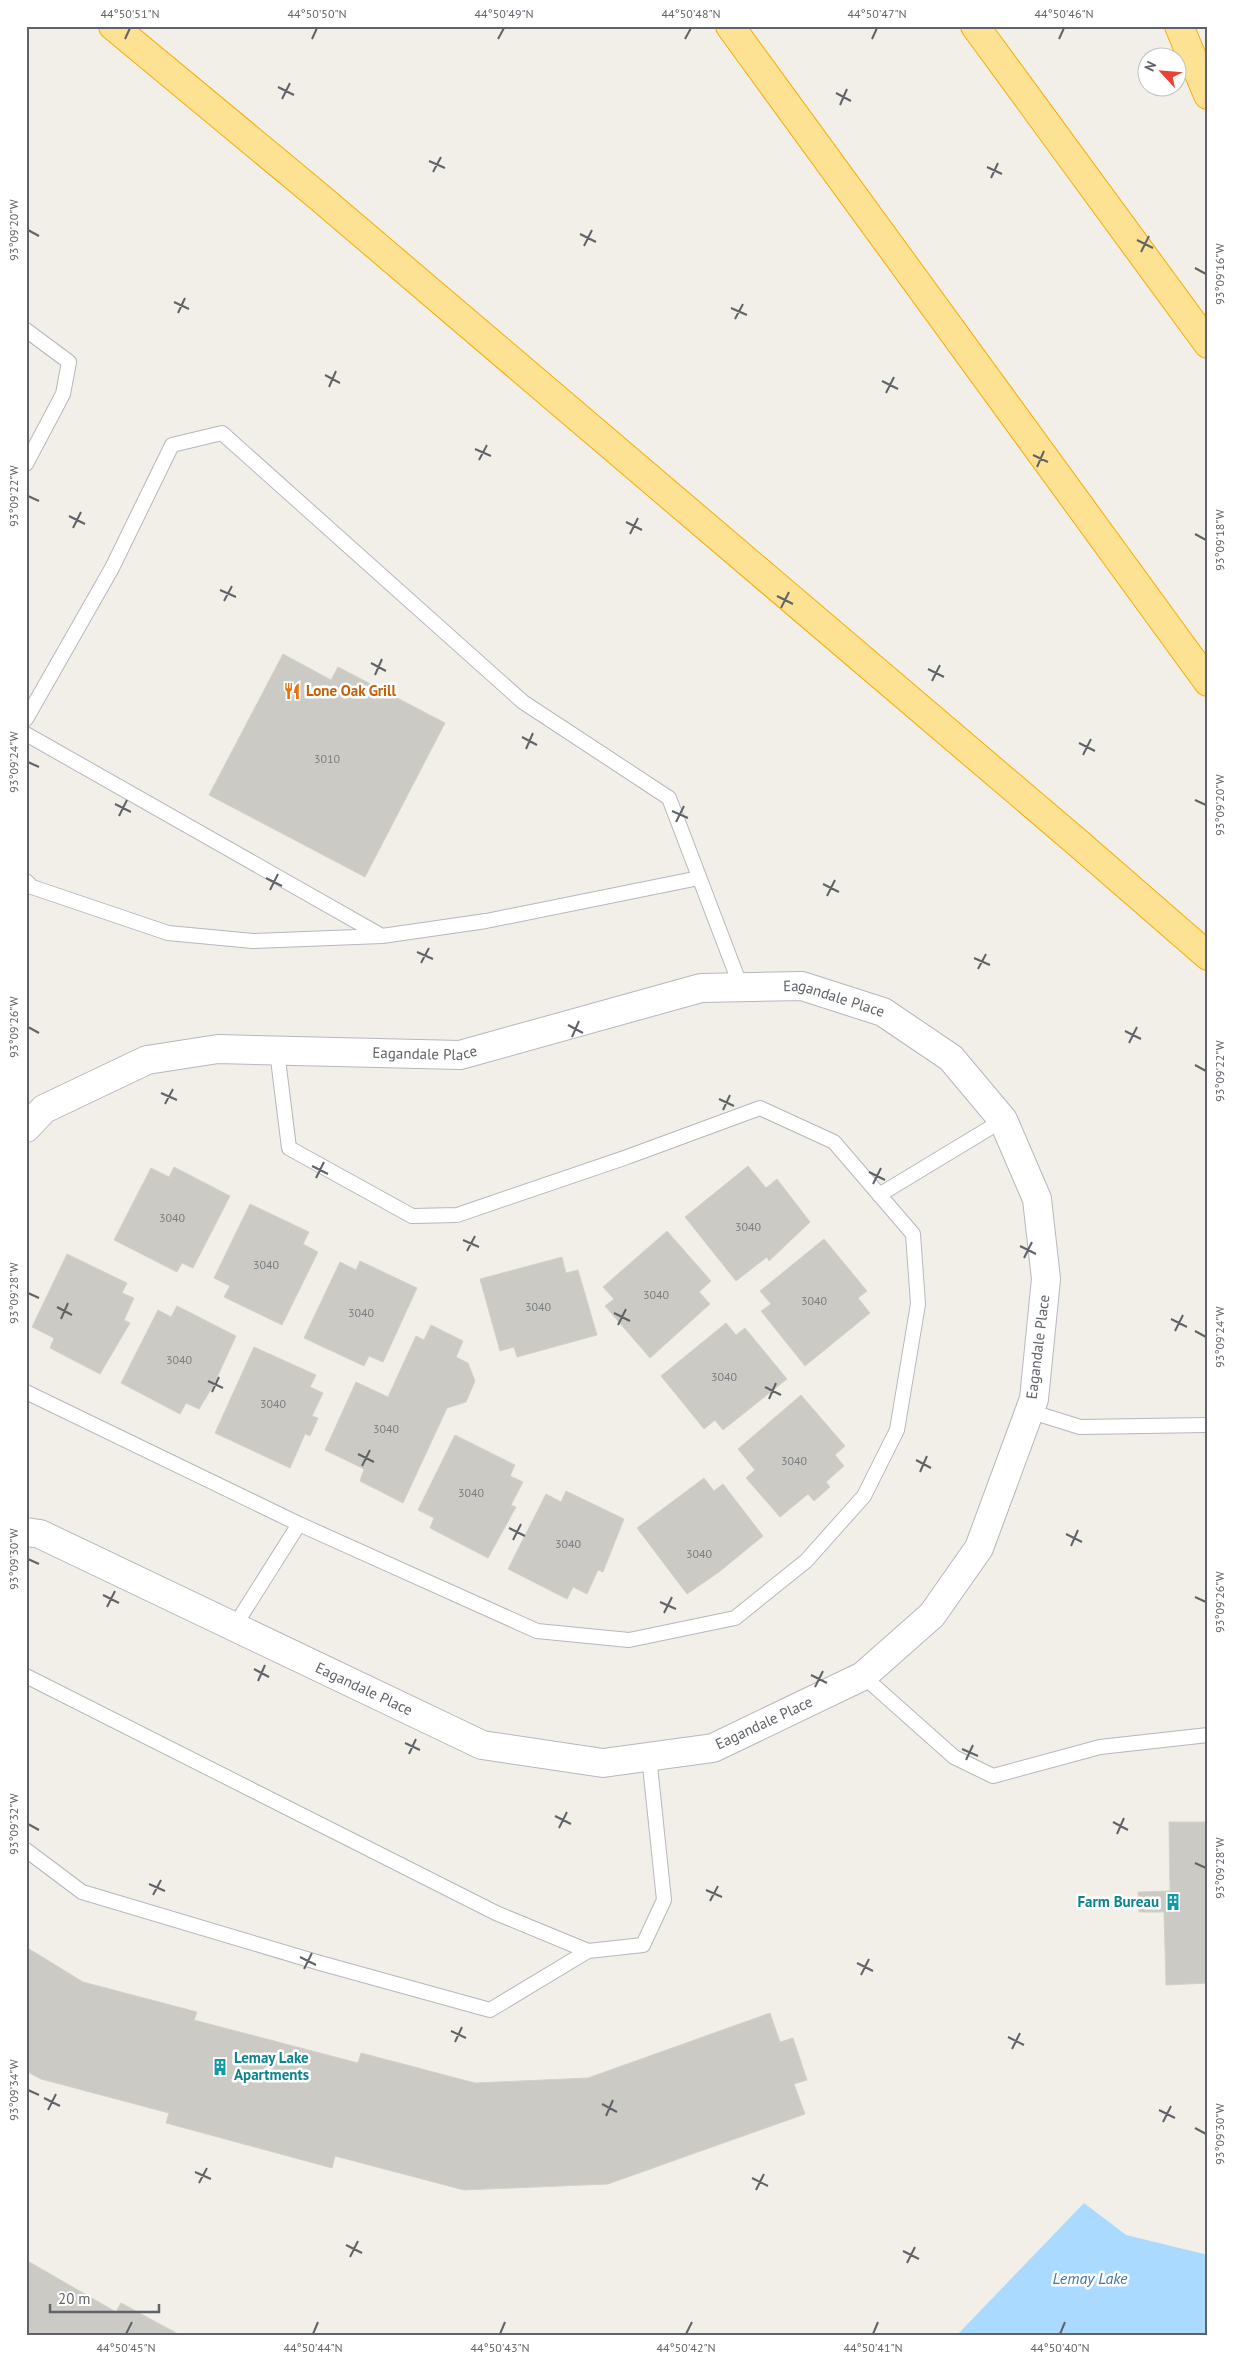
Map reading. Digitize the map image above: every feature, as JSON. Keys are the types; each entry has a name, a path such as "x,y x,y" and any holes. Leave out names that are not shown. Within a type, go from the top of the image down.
{"highway":[{"path":"113,26 318,196 1078,843 1208,956"},
{"path":"730,26 1208,682"},
{"path":"975,26 1208,344"},
{"path":"1179,26 1208,95"}],"street":[{"name":"Eagandale Place","path":"26,1128 44,1109 146,1060 218,1049 460,1055 701,988 802,986 883,1012 952,1058 1003,1120 1037,1199 1046,1279 1034,1399 979,1548 932,1616 863,1676 713,1748 603,1763 482,1745 40,1534 26,1532"}],"lane":[{"path":"26,330 69,362 63,394 26,464"},
{"path":"26,718 112,568 172,445 222,433 522,702 669,798 741,987"},
{"path":"26,734 382,936"},
{"path":"26,881 32,888 168,933 253,941 382,936 486,921 699,878"},
{"path":"26,1392 299,1524 537,1630 629,1640 735,1618 806,1561 864,1496 897,1430 918,1304 913,1234 834,1142 760,1108 627,1157 457,1215 412,1216 289,1148 277,1051"},
{"path":"879,1195 1003,1120"},
{"path":"1029,1412 1080,1427 1208,1425"},
{"path":"234,1627 299,1524"},
{"path":"26,1676 496,1913 588,1951"},
{"path":"863,1676 954,1757 993,1776 1100,1747 1208,1735"},
{"path":"26,1850 82,1892 320,1963 490,2010 588,1951 643,1945 664,1900 649,1756"}],"water":[{"name":"Lemay Lake","path":"1084,2203 1126,2235 1208,2255 1208,2335 957,2335"}],"building":[{"path":"283,654 331,680 338,667 445,723 365,877 209,795"},
{"path":"748,1166 766,1188 777,1179 810,1222 769,1261 767,1257 736,1281 685,1217"},
{"path":"174,1167 230,1196 193,1268 182,1263 177,1272 114,1240 151,1168 169,1177"},
{"path":"250,1204 309,1232 303,1244 318,1252 282,1325 224,1297 230,1286 214,1278"},
{"path":"667,1231 711,1281 699,1292 710,1304 650,1358 605,1306 614,1299 603,1287"},
{"path":"824,1239 867,1291 858,1298 870,1313 805,1366 761,1311 771,1304 760,1291"},
{"path":"67,1254 127,1283 122,1293 134,1298 124,1320 130,1323 100,1374 50,1348 54,1338 32,1327"},
{"path":"562,1257 566,1273 578,1270 597,1335 517,1357 514,1347 500,1351 480,1279"},
{"path":"360,1261 417,1288 383,1362 369,1356 364,1366 304,1338 340,1262 356,1270"},
{"path":"177,1306 236,1336 213,1386 199,1409 186,1403 180,1414 121,1383 158,1310 171,1317"},
{"path":"726,1323 736,1335 745,1328 787,1379 723,1430 715,1420 704,1429 661,1376"},
{"path":"431,1325 463,1341 456,1357 468,1363 475,1381 466,1402 447,1408 403,1503 360,1481 364,1469 325,1450 356,1382 388,1397 416,1336 424,1340"},
{"path":"254,1347 316,1375 310,1387 323,1393 312,1416 318,1418 310,1436 305,1434 290,1468 215,1433"},
{"path":"801,1395 845,1446 835,1455 844,1466 826,1482 830,1487 814,1501 808,1494 780,1517 746,1478 755,1470 738,1449"},
{"path":"455,1435 515,1465 510,1476 523,1482 511,1505 516,1507 488,1558 430,1528 434,1518 418,1510"},
{"path":"704,1478 714,1491 723,1484 763,1536 719,1572 687,1594 637,1528"},
{"path":"566,1491 624,1519 603,1572 598,1570 587,1594 573,1587 567,1599 508,1569 546,1494 561,1502"},
{"name":"Farm Bureau","path":"1169,1822 1208,1822 1208,1983 1166,1985 1164,1912 1139,1912 1138,1892 1170,1891"},
{"name":"Lemay Lake Apartments","path":"26,1947 83,1982 197,2012 194,2020 358,2063 361,2053 475,2083 588,2078 770,2013 780,2042 793,2038 807,2080 794,2084 805,2114 608,2184 464,2190 335,2156 332,2168 166,2123 169,2113 41,2079 26,2071"},
{"path":"26,2260 116,2312 121,2303 180,2335 26,2335"}],"place":[{"name":"Lone Oak Grill","path":"292,691"},
{"name":"Farm Bureau","path":"1173,1902"},
{"name":"Lemay Lake Apartments","path":"220,2067"}]}
